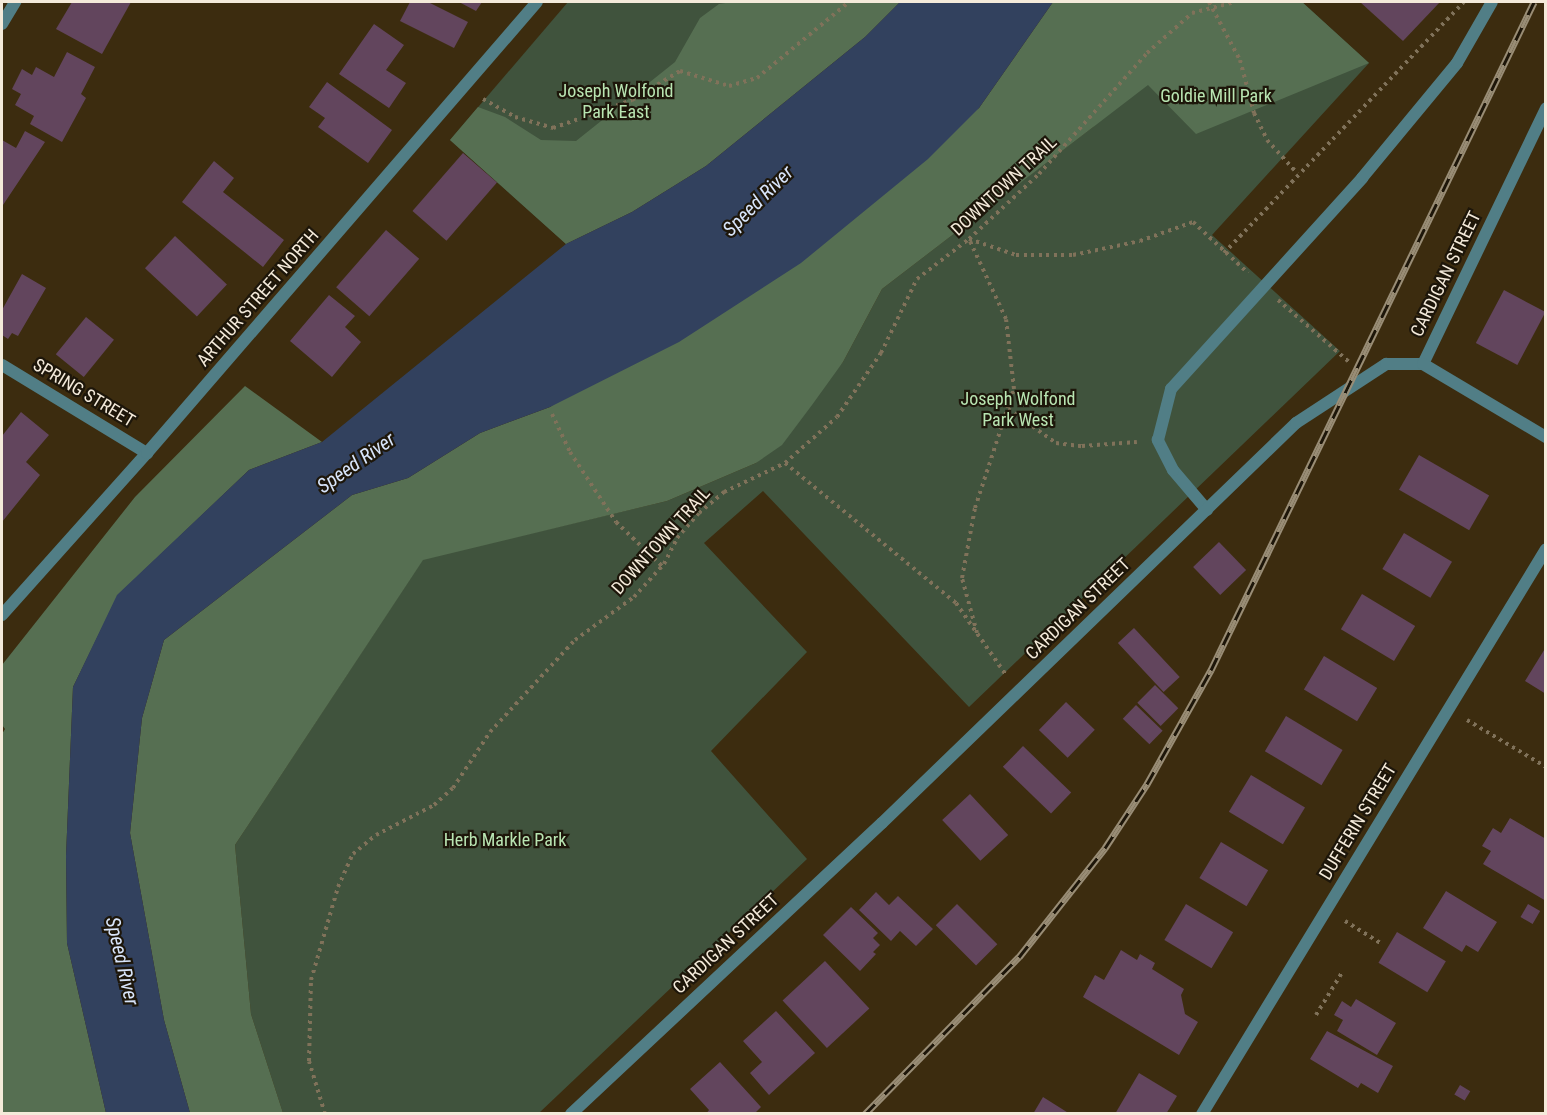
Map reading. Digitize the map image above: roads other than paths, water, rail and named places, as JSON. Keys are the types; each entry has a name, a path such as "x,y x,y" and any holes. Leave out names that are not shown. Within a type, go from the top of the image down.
{"street":[{"path":"2,24 15,2"},
{"name":"ARTHUR STREET NORTH","path":"2,615 147,453 537,2"},
{"path":"1207,510 1173,470 1158,440 1171,389 1264,288 1457,63 1492,2"},
{"name":"CARDIGAN STREET","path":"571,1113 1017,692 1296,423 1367,373 1386,364 1423,364 1545,108"},
{"name":"SPRING STREET","path":"2,364 147,453"},
{"path":"1423,364 1545,437"},
{"name":"DUFFERIN STREET","path":"1202,1113 1545,549"}],"water":[{"name":"Speed River","path":"900,2 1053,2 979,108 928,159 801,263 679,342 550,407 480,433 408,478 352,495 164,640 142,718 130,833 164,1020 190,1113 106,1113 67,943 66,856 73,687 117,595 249,470 322,442 566,244 632,212 706,166 865,37"}],"railway":[{"path":"865,1114 1019,957 1105,848 1147,784 1211,670 1534,2"}],"park label":[{"name":"Goldie Mill Park","path":"1216,96"},
{"name":"Joseph Wolfond Park East","path":"616,102"},
{"name":"Joseph Wolfond Park West","path":"1018,410"},
{"name":"Herb Markle Park","path":"505,840"}]}
